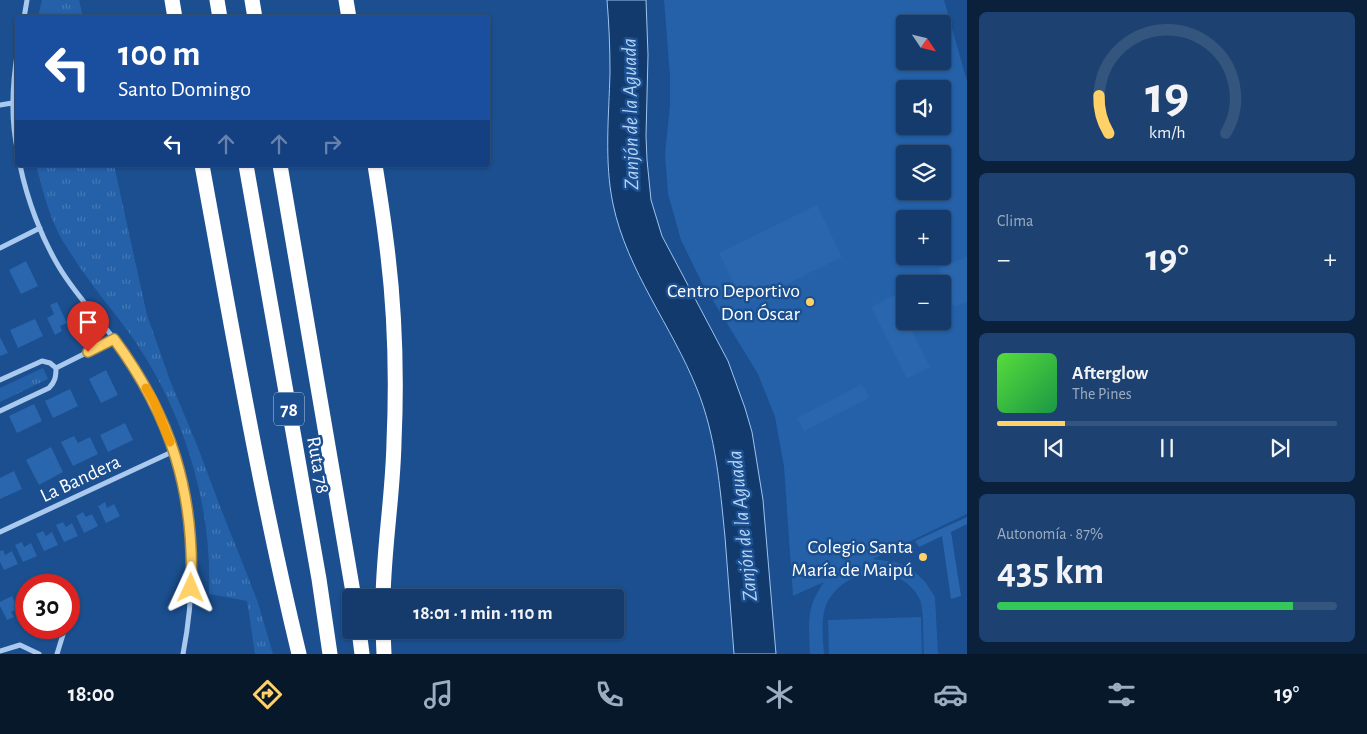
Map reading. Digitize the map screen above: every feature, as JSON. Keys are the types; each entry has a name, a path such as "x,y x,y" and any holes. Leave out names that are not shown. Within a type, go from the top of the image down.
{"highway":[{"path":"172,0 174,15"},
{"path":"217,0 220,15"},
{"path":"252,0 254,15"},
{"path":"346,0 348,15"},
{"path":"202,167 259,475 299,654"},
{"name":"Ruta 78","path":"246,167 330,654"},
{"name":"Ruta 78","path":"280,167 352,589"},
{"path":"375,167 386,241 394,347 394,443 383,589"},
{"path":"360,639 362,654"},
{"path":"383,639 384,654"}],"street":[{"path":"25,15 28,0"},
{"path":"15,69 12,103 15,137"},
{"path":"0,105 12,103"},
{"path":"21,167 47,246 60,268 138,374 154,402 174,451 182,477 191,532 190,607 183,654"},
{"path":"0,248 40,228"},
{"path":"56,368 114,339"},
{"path":"0,380 42,361 50,363 56,368"},
{"path":"0,411 48,388 56,378 56,368"},
{"name":"La Bandera","path":"0,532 174,451"},
{"path":"57,654 62,639"},
{"path":"0,652 20,645 39,654"}],"green space":[{"path":"42,0 79,0 83,15 38,15"},
{"name":"Centro Deportivo Don Óscar","path":"664,0 944,0 948,15 896,15 896,70 951,70 951,25 967,81 967,514 873,559 903,565 917,574 926,583 935,597 938,654 924,654 921,604 911,587 899,579 886,574 871,574 857,577 844,584 833,594 825,608 823,618 824,654 810,654 809,625 811,608 824,582 793,596 784,467 775,417 758,374 701,281 681,240 668,194 665,154 670,105 670,76"},
{"path":"37,167 114,167 147,315 171,383 258,603 273,654 255,654 247,601 209,594 209,563 202,502 186,443 175,415 162,387 138,346 61,238 48,206"},
{"path":"43,368 48,379 0,402 0,388"},
{"path":"921,617 922,654 829,654 828,620"}],"water":[{"name":"Zanjón de la Aguada","path":"607,0 646,0 648,55 646,136 651,200 662,236 728,361 752,432 763,500 776,654 734,654 721,499 709,425 687,366 639,275 629,252 613,204 608,155 610,63"}],"building":[{"path":"817,205 842,257 744,305 719,253"},
{"path":"967,257 967,302 954,307 951,299 951,275 942,275 939,268 951,265 951,263"},
{"path":"26,261 38,286 21,294 9,270"},
{"path":"894,295 896,299 896,330 912,330 930,367 907,379 871,307"},
{"path":"57,302 67,323 60,326 62,331 55,335 47,318 54,314 50,305"},
{"path":"35,319 43,336 18,348 10,330"},
{"path":"0,337 8,353 0,356"},
{"path":"106,370 118,395 101,403 89,379"},
{"path":"862,384 869,398 804,431 797,418"},
{"path":"70,389 78,406 53,418 45,401"},
{"path":"34,404 42,421 17,433 9,416"},
{"path":"125,423 133,440 108,452 100,435"},
{"path":"74,436 78,443 90,437 98,454 73,466 61,442"},
{"path":"51,447 63,472 39,485 26,460"},
{"path":"14,471 22,489 0,499 0,478"},
{"path":"105,502 107,508 114,504 120,516 106,523 98,506"},
{"path":"83,512 86,517 92,514 98,526 84,533 76,516"},
{"path":"967,517 967,524 951,532 961,596 951,599 942,536 919,547 915,541"},
{"path":"63,522 66,527 72,523 78,536 64,542 56,525"},
{"path":"43,531 46,536 52,532 58,545 44,551 36,534"},
{"path":"22,542 24,547 31,543 37,556 23,562 15,545"},
{"path":"3,550 5,555 12,551 18,564 4,570 0,562 0,551"},
{"path":"12,596 15,602 15,610 11,612 14,617 7,620 0,602"}],"slow traffic":[{"path":"146,388 154,402 170,442"}],"place":[{"name":"Centro Deportivo Don Óscar","path":"810,302"},
{"name":"Colegio Santa María de Maipú","path":"923,557"}],"route":[{"path":"88,352 114,339 128,358 154,402 174,451 182,477 191,532 191,588"}]}
